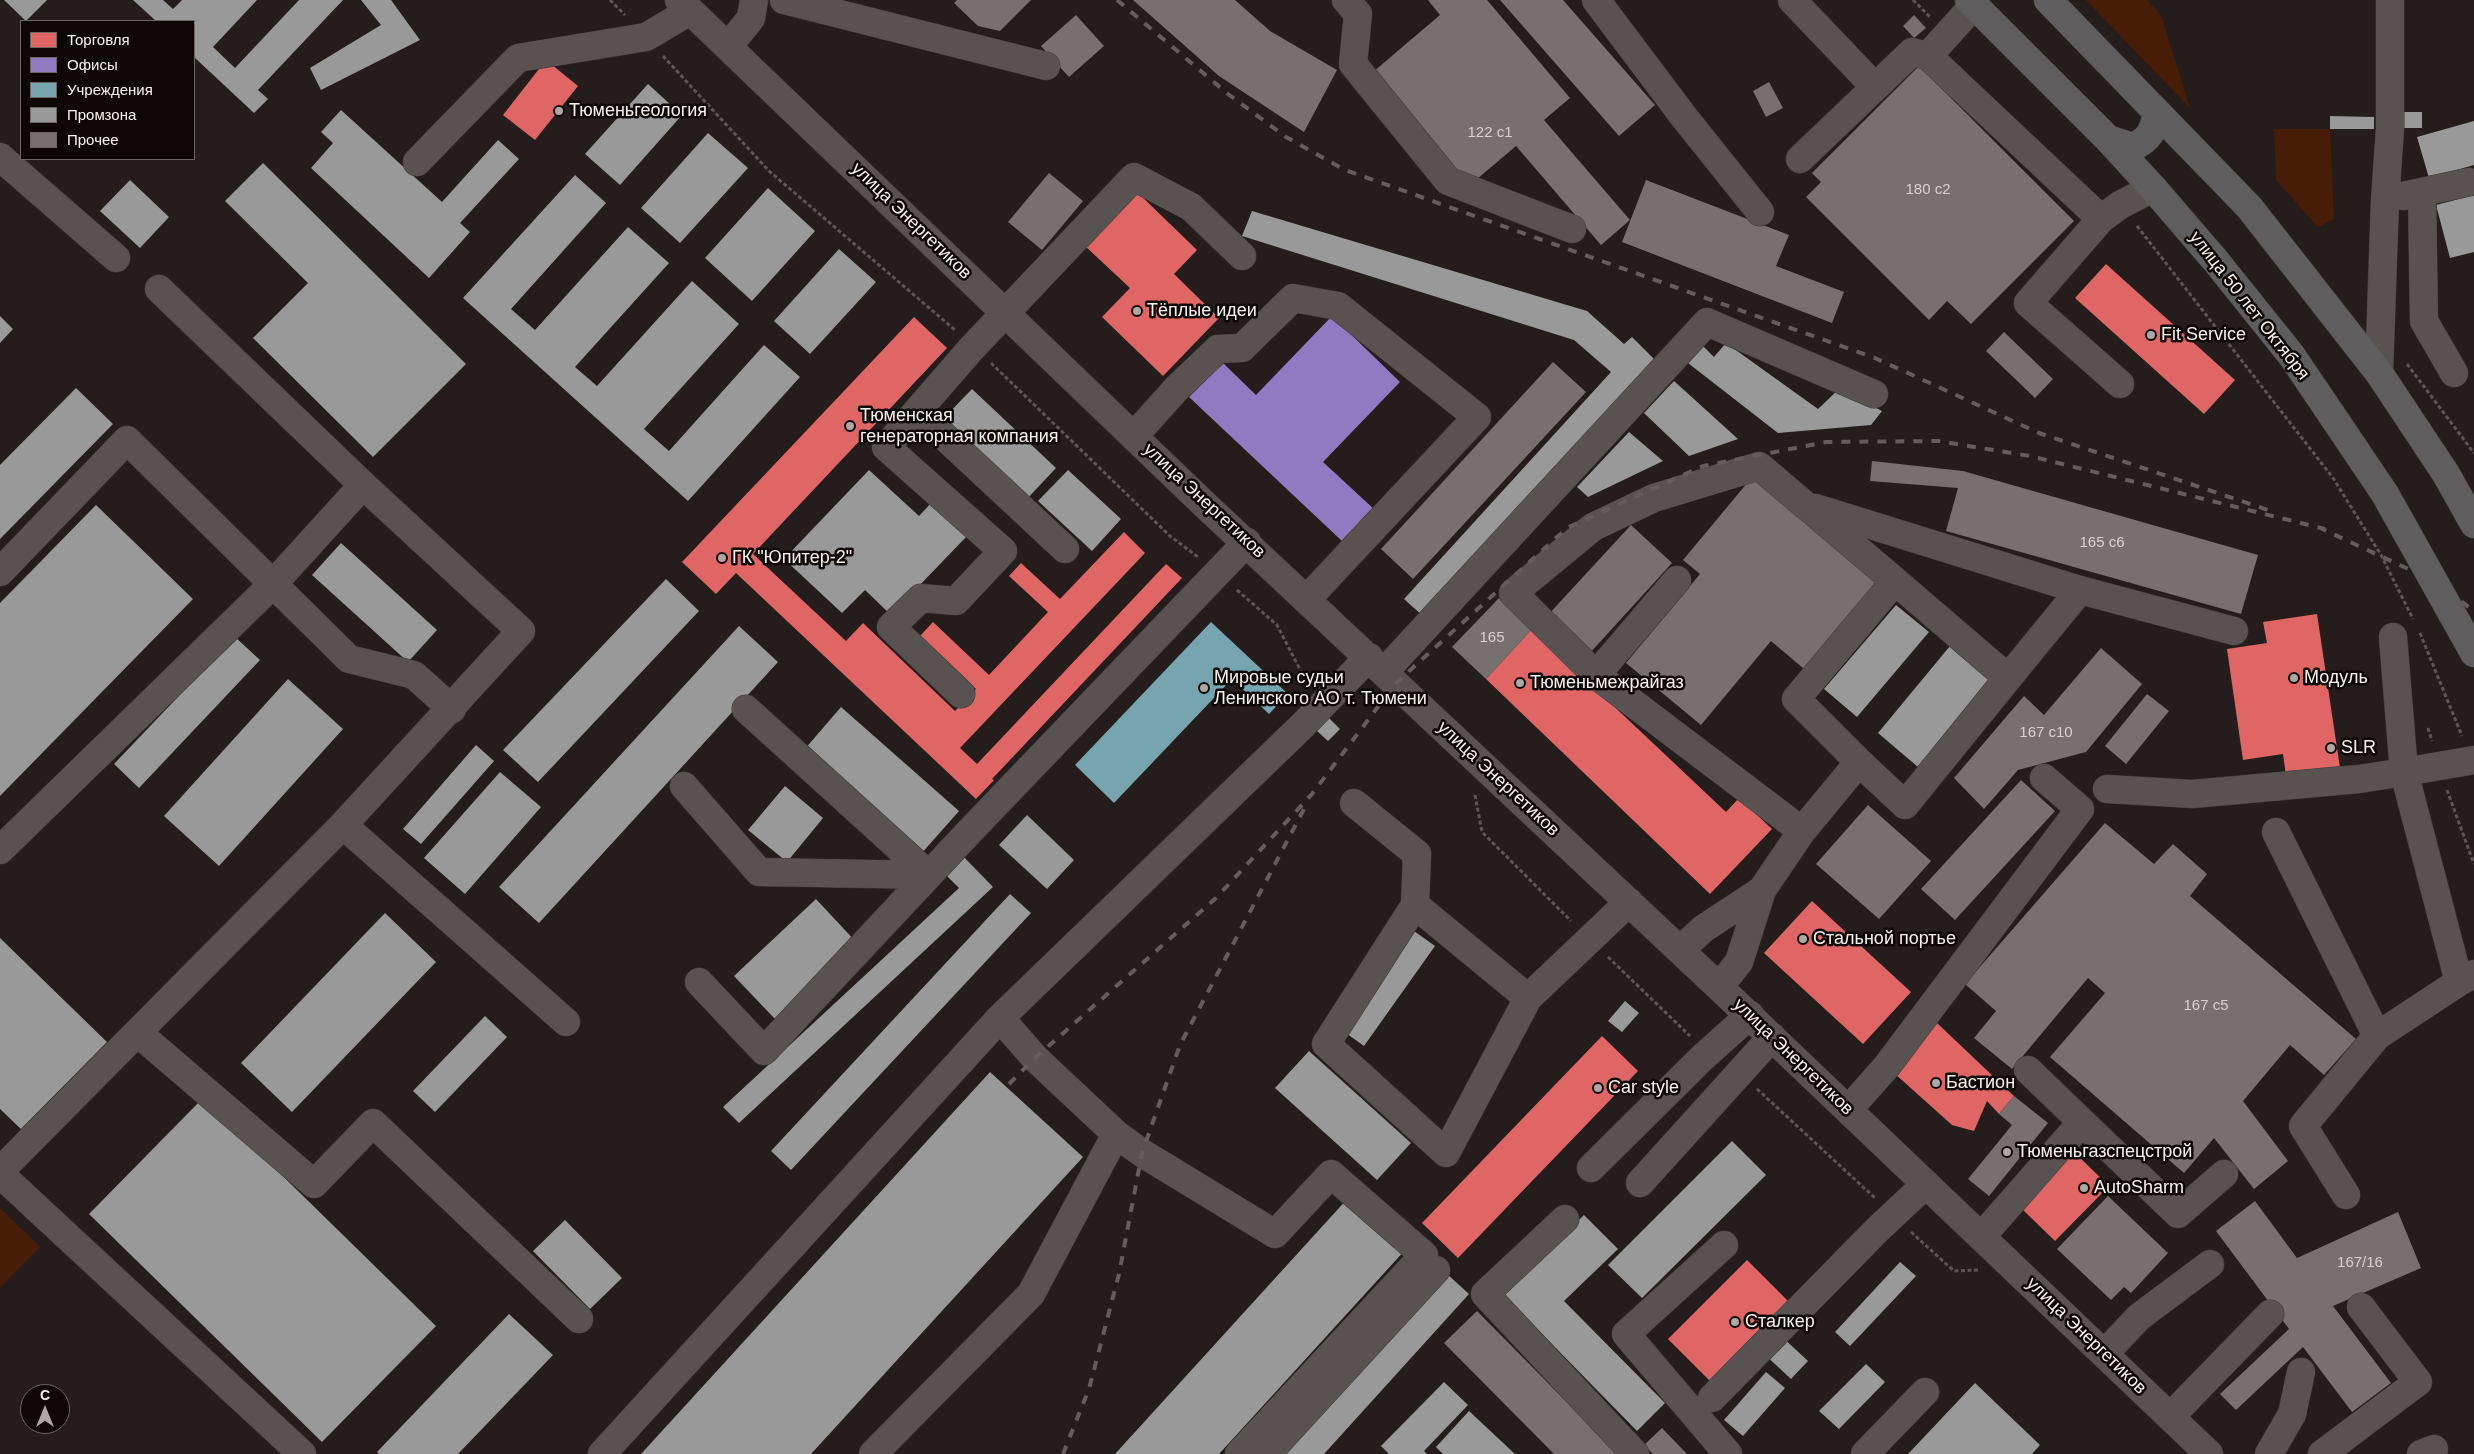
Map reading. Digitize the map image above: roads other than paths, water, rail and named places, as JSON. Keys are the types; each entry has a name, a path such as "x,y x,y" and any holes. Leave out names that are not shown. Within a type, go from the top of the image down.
{"main road":[{"path":"2048,0 2249,207 2379,373 2446,474 2474,524"},
{"name":"улица 50 лет Октября","path":"1971,2 2108,139 2153,188 2215,260 2292,356 2385,494 2474,653"},
{"path":"2108,139 2133,147 2145,142 2153,131 2157,114"}],"street":[{"path":"728,47 753,9 778,0"},
{"path":"784,0 1046,66"},
{"path":"1346,0 1358,14 1352,64 1448,181 1572,229"},
{"path":"1596,0 1684,117 1760,212"},
{"path":"1792,0 1875,87"},
{"path":"2379,373 2385,200 2390,129 2390,0"},
{"path":"1928,56 1947,35 1971,2"},
{"path":"417,162 518,58 646,37 685,5"},
{"name":"улица Энергетиков","path":"685,5 1007,312 1134,436 1750,1015 2209,1454"},
{"path":"1800,159 1912,52 1928,56 2110,212"},
{"path":"0,157 116,258"},
{"path":"961,694 891,627 921,598 956,601 1003,551 886,447 974,346 1134,177 1191,207 1242,256"},
{"path":"2385,200 2470,182"},
{"path":"2120,384 2028,303 2110,212 2153,188"},
{"path":"2422,192 2424,321 2454,373"},
{"path":"159,289 363,485 521,631 452,709 344,825 0,1173 302,1454"},
{"path":"1134,436 1177,388 1218,349 1242,348 1293,298 1338,306 1477,417 1307,599"},
{"path":"602,1454 1000,1018 1325,702 1376,665 1707,322 1874,394"},
{"path":"917,411 1065,549"},
{"path":"0,572 127,440 349,659 414,675 452,709"},
{"path":"1802,831 1596,675 1513,593 1593,527 1654,498 1759,466 2008,678"},
{"path":"0,850 273,584 363,485"},
{"path":"1805,504 2080,590 2234,631"},
{"path":"699,982 764,1051 1247,542"},
{"path":"1596,675 1677,580"},
{"path":"1895,581 1796,699 1859,762 1905,804 2080,590"},
{"path":"2346,1195 2304,1126 2377,1036 2466,978 2404,772 2400,629"},
{"path":"746,709 930,875"},
{"path":"2107,789 2193,794 2359,779 2473,760"},
{"path":"1720,987 1739,962 1762,890 1802,831 1859,762"},
{"path":"1848,1110 1887,1066 2080,808 2044,778"},
{"path":"684,786 759,872 930,875"},
{"path":"1354,803 1417,854 1415,904 1326,1044 1446,1153 1528,998 1629,902"},
{"path":"344,825 566,1022"},
{"path":"2276,832 2377,1036"},
{"path":"1680,950 1703,929 1762,890"},
{"path":"1415,904 1528,998"},
{"path":"1591,1168 1708,1052 1750,1015"},
{"path":"1000,1018 1035,1058 1116,1134 1142,1153 1274,1234 1331,1174 1424,1255 1238,1454"},
{"path":"138,1033 314,1184 373,1123 579,1319"},
{"path":"1640,1183 1772,1037"},
{"path":"2028,1070 2178,1214 2224,1174"},
{"path":"1981,1237 2082,1122"},
{"path":"873,1454 1031,1294 1116,1134"},
{"path":"1712,1398 1926,1184"},
{"path":"1566,1219 1485,1294 1635,1454"},
{"path":"1724,1245 1626,1334 1728,1454"},
{"path":"2104,1354 2139,1317 2210,1264"},
{"path":"1267,1454 1436,1270"},
{"path":"2322,1454 2418,1382 2361,1307"},
{"path":"2170,1417 2270,1314"},
{"path":"2269,1454 2292,1414 2301,1372"},
{"path":"1866,1454 1924,1392"}],"railway":[{"path":"1117,0 1228,94 1286,137 1345,170 1875,358 2039,433 2268,510"},
{"path":"1009,1084 1035,1058 1216,898 1312,794 1396,683 1567,528 1703,466 1826,442 1938,441 2030,456 2325,529"},
{"path":"2318,527 2434,581 2474,611"},
{"path":"1063,1454 1089,1389 1119,1274 1142,1153 1180,1045 1305,807"}],"place":[{"name":"Тюменьгеология","path":"559,111"},
{"name":"Тёплые идеи","path":"1137,311"},
{"name":"Fit Service","path":"2151,335"},
{"name":"Тюменская генераторная компания","path":"850,426"},
{"name":"ГК \"Юпитер-2\"","path":"722,558"},
{"name":"Модуль","path":"2294,678"},
{"name":"Тюменьмежрайгаз","path":"1520,683"},
{"name":"Мировые судьи Ленинского АО т. Тюмени","path":"1204,688"},
{"name":"SLR","path":"2331,748"},
{"name":"Стальной портье","path":"1803,939"},
{"name":"Бастион","path":"1936,1083"},
{"name":"Car style","path":"1598,1088"},
{"name":"Тюменьгазспецстрой","path":"2007,1152"},
{"name":"AutoSharm","path":"2084,1188"},
{"name":"Сталкер","path":"1735,1322"}]}
